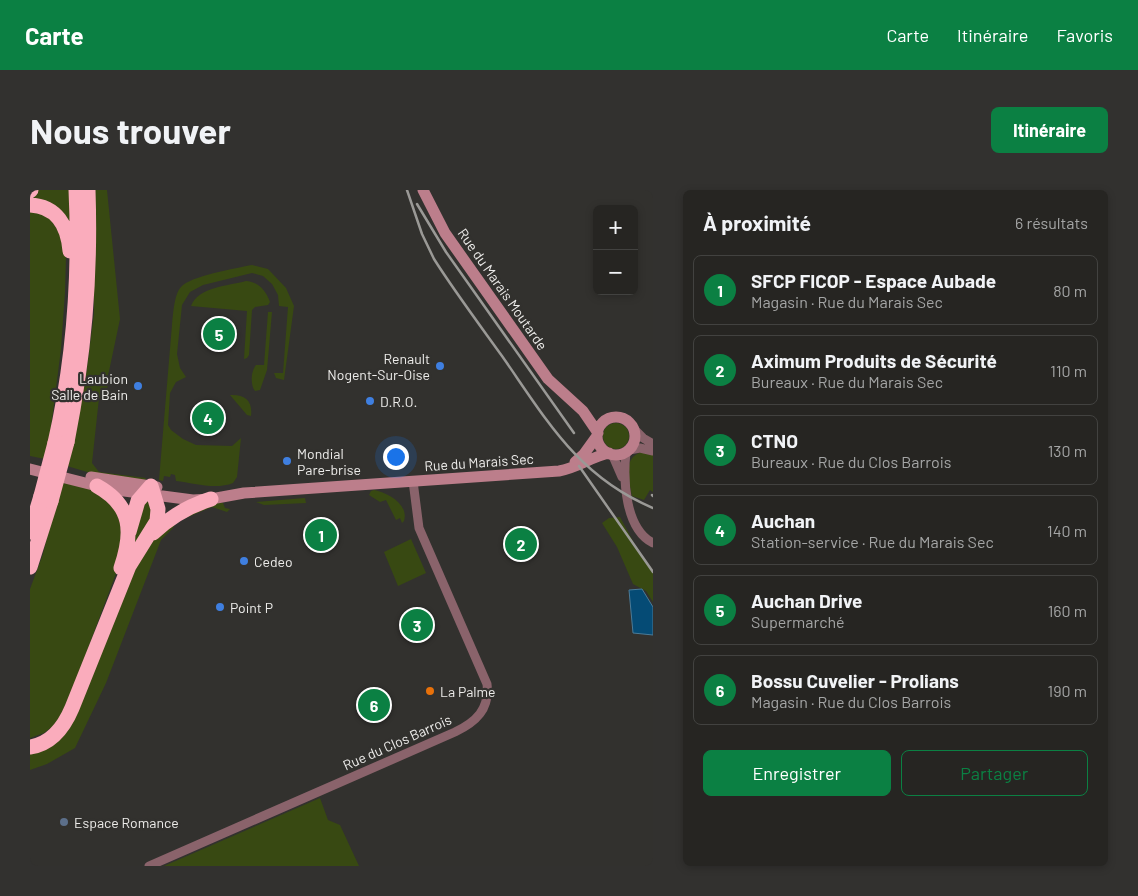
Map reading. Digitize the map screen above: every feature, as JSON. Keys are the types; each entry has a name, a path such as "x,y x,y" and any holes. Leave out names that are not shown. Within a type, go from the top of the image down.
{"highway":[{"path":"61,443 74,326 77,255 76,190"},
{"path":"30,567 80,368 89,263 88,190"},
{"path":"30,204 42,206 54,213 63,223 67,232 70,249 74,326"},
{"path":"98,486 110,494 120,505 126,516 129,532"},
{"path":"30,741 52,731 68,707 121,569 135,509 150,491"},
{"path":"30,747 43,744 51,738 62,727 69,715 127,572 155,525 158,514 150,491"},
{"path":"30,532 46,499"},
{"path":"147,539 176,515 211,499"}],"street":[{"name":"Rue du Marais Moutarde","path":"423,190 434,214 451,241 548,379 586,415 597,434"},
{"name":"Rue du Marais Moutarde","path":"569,398 596,414 609,418"},
{"path":"566,470 584,454 602,423 609,418 623,418 653,444"},
{"path":"625,484 627,451 635,440 633,428"},
{"path":"597,434 600,446 610,454 625,484 636,527 642,536 653,543"},
{"path":"610,454 640,448 653,451"},
{"name":"Rue du Marais Sec","path":"30,469 98,486 150,491 244,493 566,470 599,455 610,454"},
{"name":"Rue du Marais Sec","path":"30,462 193,500 244,493"},
{"name":"Rue du Clos Barrois","path":"149,866 455,732 473,722 480,714 486,700 487,684 419,528 413,481"}],"green space":[{"path":"37,190 70,190 72,227 30,201"},
{"path":"94,190 107,190 120,319 108,376 107,393 99,398 92,463 99,472 146,478 143,483 104,477 67,466 85,382 94,314"},
{"path":"30,208 45,211 65,241 66,257 61,349 45,459 30,456"},
{"path":"252,265 268,269 286,288 294,306 284,380 276,378 274,373 283,373 288,307 279,306 278,295 272,284 263,276 252,273 203,285 190,292 182,305 177,354 180,368 186,377 176,382 170,393 168,425 171,430 183,439 196,445 232,446 241,438 237,477 233,483 219,486 176,481 175,475 171,474 170,477 164,476 163,481 159,480 173,316 175,300 179,290 186,283 194,279"},
{"path":"246,281 255,283 261,288 270,302 268,305 255,307 252,310 249,355 244,359 247,311 191,306 200,295 207,291"},
{"path":"268,312 272,312 267,370 260,390 255,391 252,385 252,374 256,365 264,365"},
{"path":"230,395 243,397 249,402 251,416 247,415"},
{"path":"616,423 626,426 629,436 626,446 616,449 606,446 603,436 606,426"},
{"path":"642,452 653,455 653,492 650,490 644,500 632,496 628,470 632,459"},
{"path":"61,478 105,495 124,522 121,560 61,715 53,726 44,733 30,738 30,589 43,554"},
{"path":"374,490 396,500 405,515 402,523 400,518 396,520 386,500 380,502 369,495"},
{"path":"305,498 306,503 264,505 256,502"},
{"path":"146,501 149,502 154,511 136,545 133,538 141,510"},
{"path":"213,503 223,503 225,508 230,509 227,512 212,507 176,522 173,528 161,540 106,683 75,748 47,764 30,770 30,751 57,739 142,552 166,525"},
{"path":"620,517 641,556 653,572 653,602 646,591 633,584 617,547 602,523 609,518"},
{"path":"411,539 426,573 398,586 384,552"},
{"path":"320,798 328,820 340,825 359,866 164,866"}],"water":[{"path":"642,589 653,607 653,635 633,633 629,590"}],"railway":[{"path":"407,190 422,234 434,259 549,424 584,463 604,480 627,495 653,508"},
{"path":"417,204 446,252 574,433"},
{"path":"579,466 653,572"}],"place":[{"name":"Auchan Drive","path":"219,334"},
{"name":"Renault Nogent-Sur-Oise","path":"440,366"},
{"name":"Laubion Salle de Bain","path":"138,386"},
{"name":"D.R.O.","path":"370,401"},
{"name":"Auchan","path":"208,418"},
{"name":"Mondial Pare-brise","path":"287,461"},
{"name":"SFCP FICOP - Espace Aubade","path":"321,535"},
{"name":"Aximum Produits de Sécurité","path":"521,544"},
{"name":"Cedeo","path":"244,561"},
{"name":"Point P","path":"220,607"},
{"name":"CTNO","path":"417,625"},
{"name":"La Palme","path":"430,691"},
{"name":"Bossu Cuvelier - Prolians","path":"374,705"},
{"name":"Espace Romance","path":"64,822"}]}
